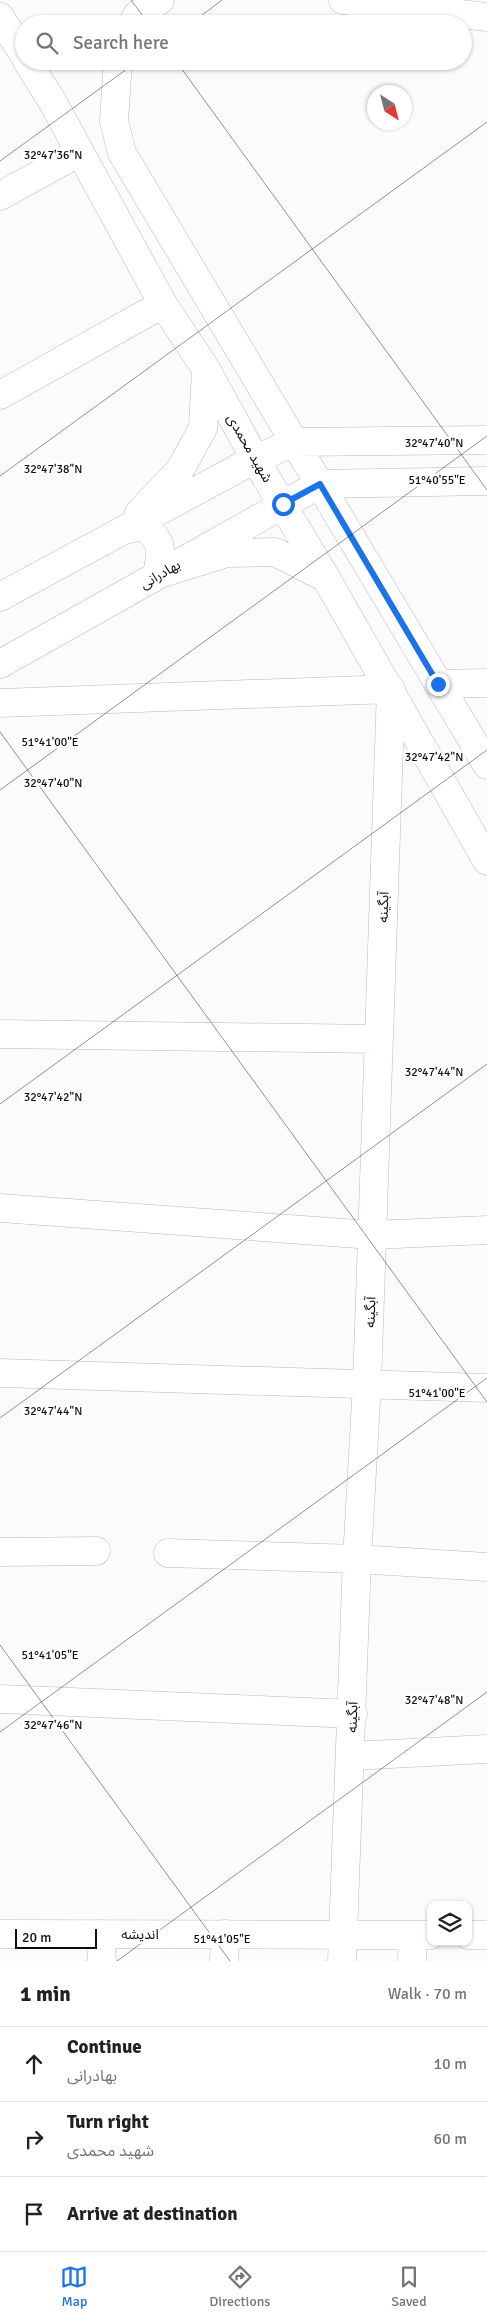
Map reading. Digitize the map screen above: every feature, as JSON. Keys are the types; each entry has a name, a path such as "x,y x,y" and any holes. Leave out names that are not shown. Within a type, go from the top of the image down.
{"street":[{"path":"137,15 160,0"},
{"path":"342,0 487,16"},
{"path":"0,17 15,41"},
{"name":"شهید محمدی","path":"33,70 52,101 163,304 206,369 255,459 391,689 487,861"},
{"path":"50,70 52,101"},
{"path":"115,70 114,121 122,153 487,765"},
{"path":"0,196 80,152"},
{"path":"0,395 163,304"},
{"path":"123,530 180,470 203,428 206,369"},
{"path":"0,597 255,459 295,442 487,440"},
{"path":"320,484 487,481"},
{"name":"بهادرانی","path":"0,664 320,484"},
{"path":"123,530 143,526 155,535 161,548 157,575 227,553 275,552 326,578"},
{"path":"438,684 487,683"},
{"path":"0,703 391,689"},
{"name":"آبگینه","path":"343,1948 353,1714 357,1559 367,1384 391,689"},
{"path":"0,1034 378,1039"},
{"path":"0,1208 372,1235 487,1230"},
{"path":"0,1373 487,1388"},
{"path":"0,1552 96,1551"},
{"path":"168,1553 357,1559 487,1567"},
{"path":"0,1699 353,1714"},
{"path":"351,1756 487,1748"},
{"name":"اندیشه","path":"0,1934 100,1934 225,1948 343,1948 419,1943"},
{"path":"100,1934 102,1961"},
{"path":"472,1934 487,1934"}],"route":[{"path":"283,504 320,484 438,684"}]}
